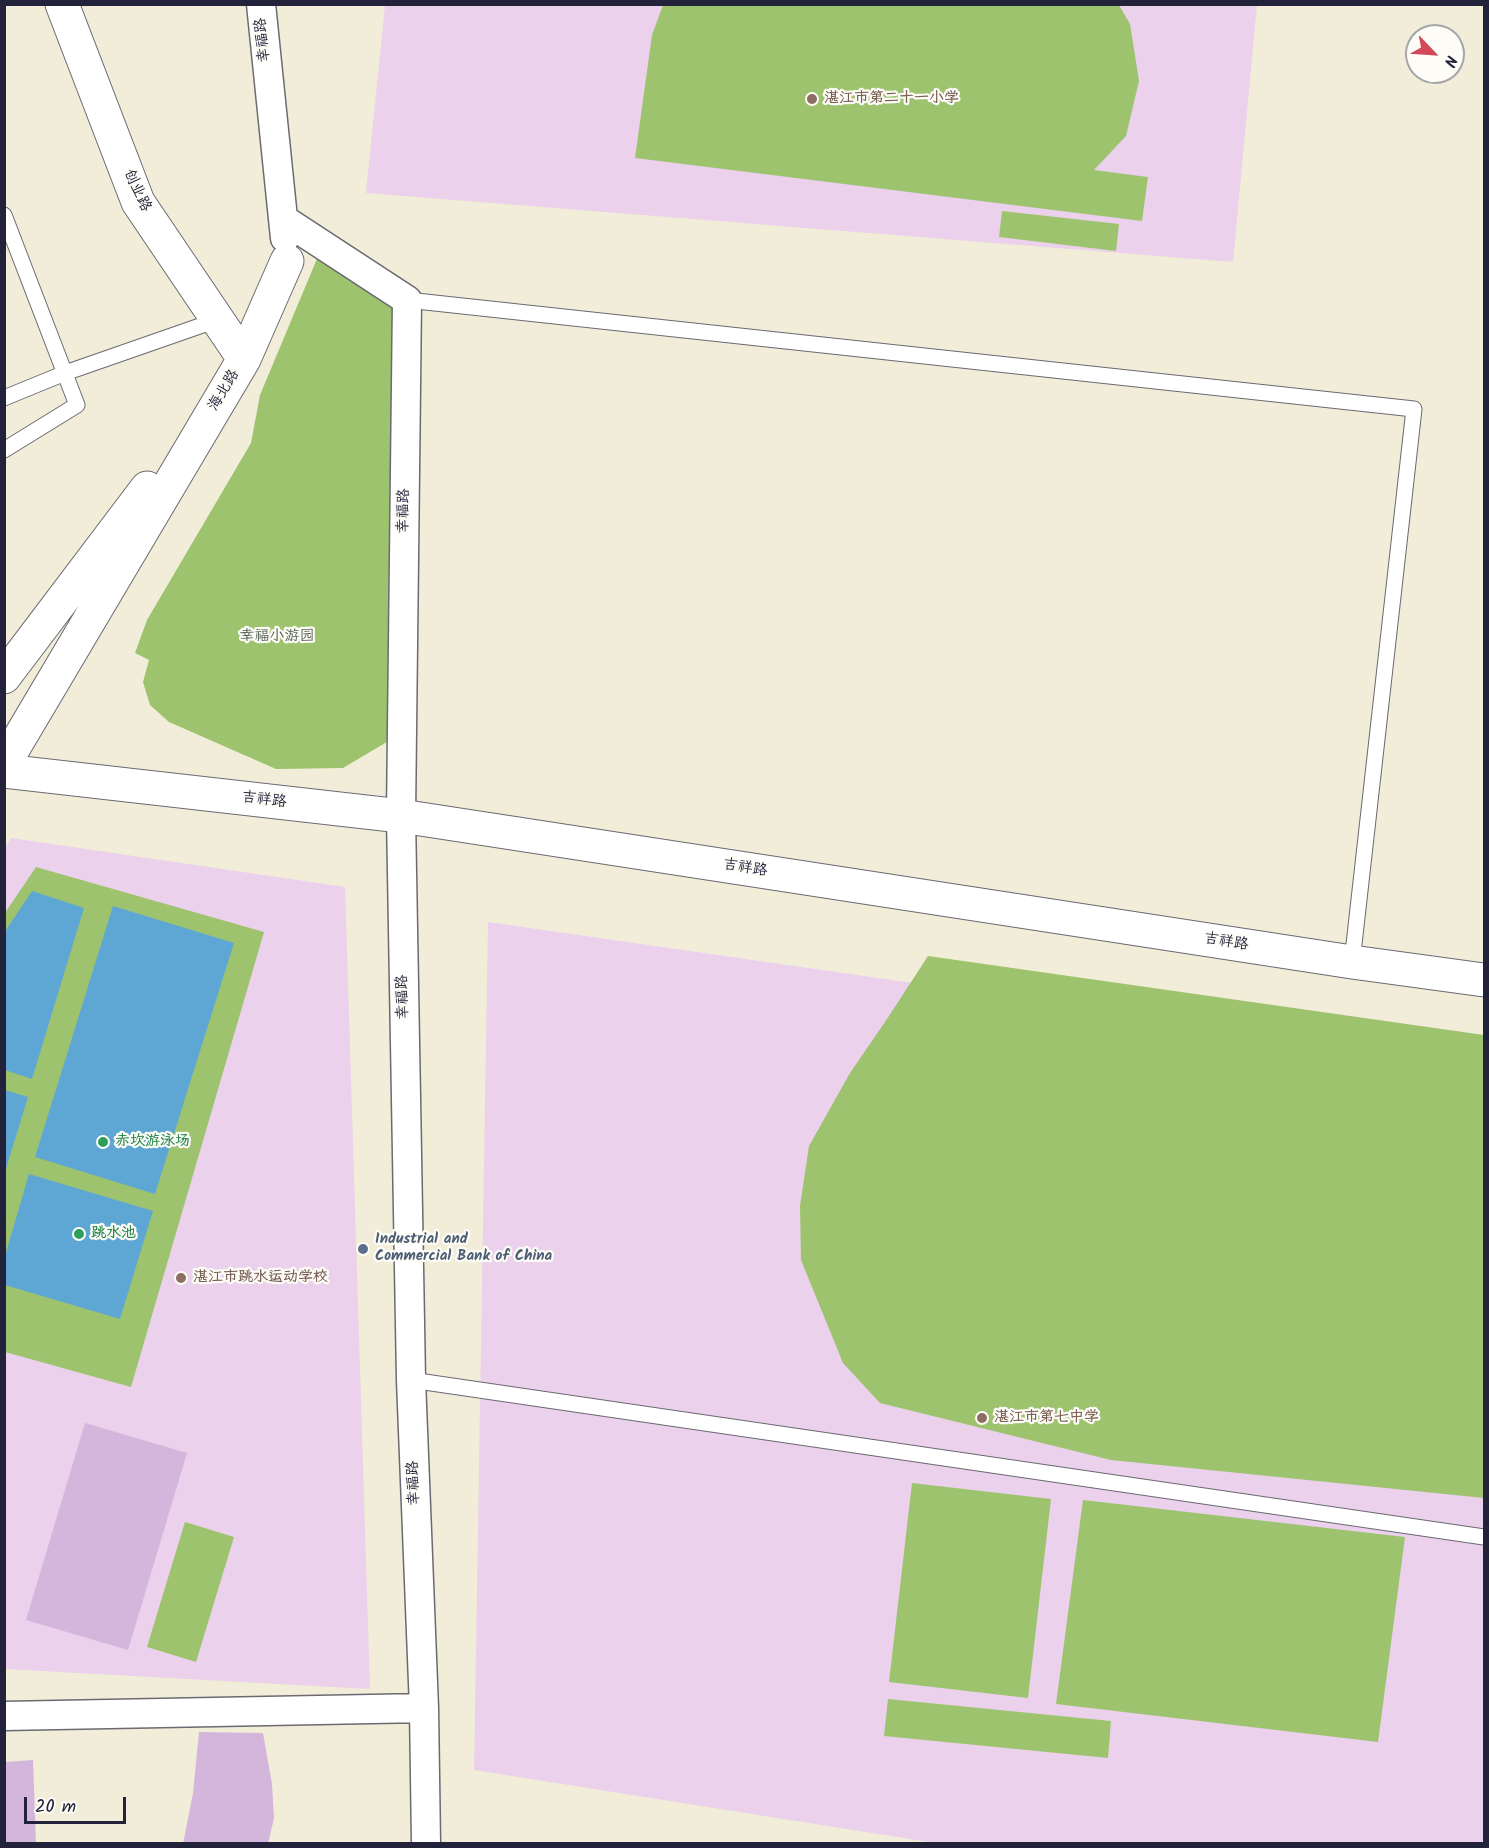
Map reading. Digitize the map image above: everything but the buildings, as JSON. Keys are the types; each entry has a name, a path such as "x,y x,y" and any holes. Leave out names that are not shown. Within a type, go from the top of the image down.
{"street":[{"name":"创业路","path":"62,4 138,202 244,359"},
{"name":"幸福路","path":"261,4 287,261"},
{"path":"283,219 407,300"},
{"path":"244,359 287,261"},
{"name":"幸福路","path":"407,300 401,816 411,1380 424,1708 426,1844"},
{"name":"海北路","path":"4,677 244,359"},
{"name":"海北路","path":"4,764 244,359"},
{"name":"吉祥路","path":"4,771 401,816 1352,962 1485,980"},
{"path":"4,1716 424,1708"}],"lane":[{"path":"4,215 78,405 4,450"},
{"path":"407,300 1414,409 1352,962"},
{"path":"4,398 65,373 217,320"},
{"path":"411,1380 1485,1537"}],"shaded area":[{"name":"湛江市第二十一小学","path":"385,5 1257,5 1233,262 366,193"},
{"name":"湛江市跳水运动学校","path":"11,838 345,887 370,1689 5,1669 5,848"},
{"name":"湛江市第七中学","path":"488,922 1484,1065 1484,1843 935,1843 474,1770"}],"green space":[{"path":"663,5 1119,5 1130,24 1139,81 1126,136 1094,170 1148,177 1142,221 635,158 652,35"},
{"path":"1002,211 1119,224 1116,251 999,237"},
{"name":"幸福小游园","path":"319,254 401,302 397,736 343,768 276,769 169,722 150,705 143,682 149,660 135,653 147,620 251,443 260,395"},
{"name":"赤坎游泳场","path":"36,867 264,932 131,1387 5,1352 5,913"},
{"path":"928,956 1484,1035 1484,1498 1111,1460 880,1403 843,1363 801,1260 800,1206 809,1146 850,1073"},
{"path":"912,1483 1051,1499 1028,1698 889,1682"},
{"path":"1083,1500 1405,1537 1378,1742 1056,1704"},
{"path":"185,1522 234,1537 196,1662 147,1647"},
{"path":"888,1699 1111,1721 1108,1758 884,1736"}],"water":[{"path":"32,891 84,908 32,1079 5,1070 4,933"},
{"path":"113,906 234,943 155,1194 35,1157"},
{"path":"4,1090 28,1097 5,1172"},
{"name":"跳水池","path":"29,1174 153,1211 120,1319 5,1285 5,1256"}],"place":[{"name":"湛江市第二十一小学","path":"812,99"},
{"name":"赤坎游泳场","path":"103,1142"},
{"name":"跳水池","path":"79,1234"},
{"name":"Industrial and Commercial Bank of China","path":"363,1249"},
{"name":"湛江市跳水运动学校","path":"181,1278"},
{"name":"湛江市第七中学","path":"982,1418"}]}
